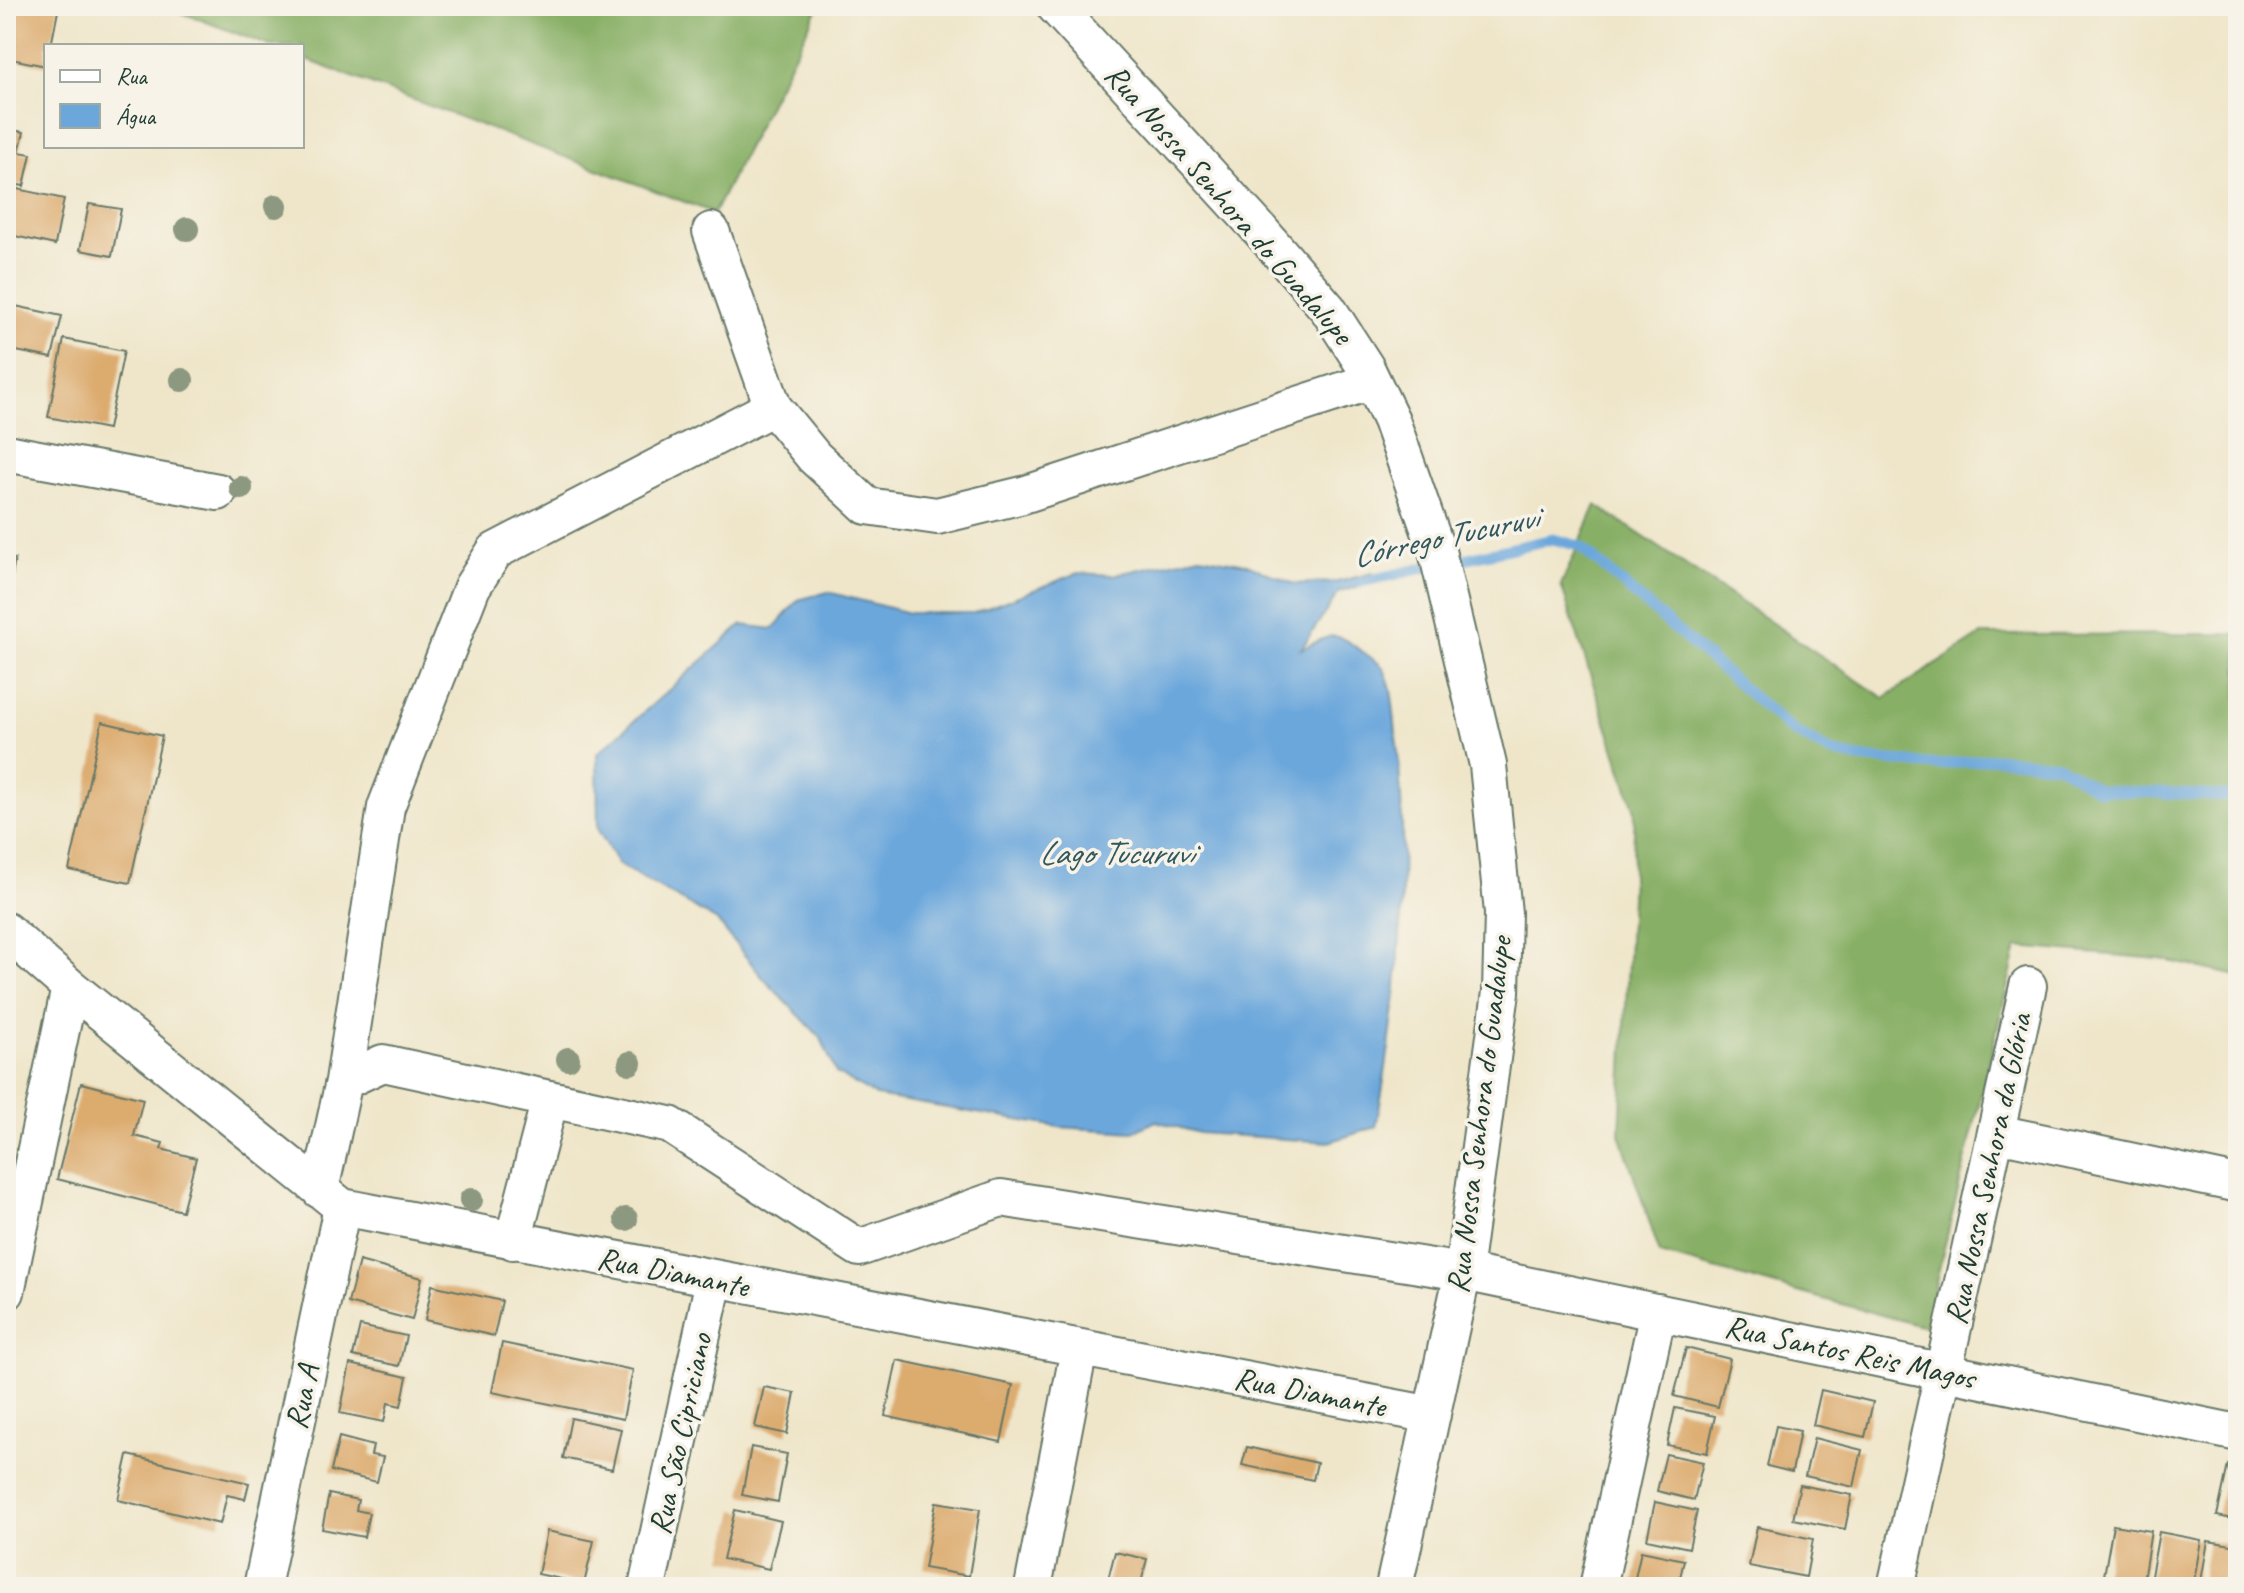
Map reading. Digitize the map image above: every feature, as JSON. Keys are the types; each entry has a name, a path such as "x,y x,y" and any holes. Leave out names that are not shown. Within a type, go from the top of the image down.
{"street":[{"name":"Rua Nossa Senhora do Guadalupe","path":"1055,6 1328,309 1372,381 1397,434 1442,568 1488,765 1503,913 1501,992 1463,1272 1394,1587"},
{"path":"711,231 773,407 814,457 867,506 937,516 1023,495 1372,381"},
{"name":"Rua A","path":"262,1587 331,1199 344,1081 386,807 472,587 495,551 773,407"},
{"path":"6,453 218,492"},
{"name":"Rua Diamante","path":"6,931 70,987 331,1199 513,1241 1432,1415"},
{"name":"Rua Nossa Senhora da Glória","path":"1896,1587 2028,986"},
{"path":"6,1292 70,987"},
{"path":"344,1081 383,1063 550,1099 513,1241"},
{"name":"Rua Santos Reis Magos","path":"550,1099 670,1125 859,1248 1001,1198 1463,1272 2238,1433"},
{"path":"1997,1133 2238,1184"},
{"name":"Rua São Cipriciano","path":"647,1587 714,1280"},
{"path":"1598,1587 1658,1312"},
{"path":"1033,1587 1079,1349"}],"green space":[{"path":"164,6 819,6 714,213 304,59 304,44 265,44"},
{"path":"1596,505 1884,698 1981,635 2238,634 2238,976 2159,959 2017,947 1925,1327 1660,1254 1620,1134 1635,811 1561,585"}],"water":[{"name":"Lago Tucuruvi","path":"1200,556 1247,564 1294,584 1337,582 1373,573 1376,582 1339,592 1301,649 1332,636 1345,640 1383,668 1392,700 1400,783 1402,881 1397,980 1376,1127 1329,1142 1199,1133 1156,1121 1133,1132 1059,1127 876,1096 836,1073 821,1038 764,979 717,921 618,864 598,830 597,754 742,625 773,629 798,600 828,592 909,613 974,613 1078,573 1113,575"}],"building":[{"path":"6,6 59,6 51,44 44,44 44,66 6,58"},
{"path":"6,129 24,132 19,152 31,154 24,186 6,183"},
{"path":"8,187 64,199 55,245 6,234"},
{"path":"89,204 121,209 112,256 80,250"},
{"path":"6,304 62,316 52,358 6,349"},
{"path":"64,339 124,351 108,429 48,417"},
{"path":"6,557 15,559 8,600 6,600"},
{"path":"102,722 162,736 130,883 69,870"},
{"path":"81,1083 143,1099 134,1136 163,1143 161,1149 196,1158 182,1211 57,1179"},
{"path":"359,1261 422,1278 412,1320 348,1303"},
{"path":"432,1285 502,1301 494,1336 425,1320"},
{"path":"360,1326 406,1336 399,1366 353,1356"},
{"path":"502,1343 633,1370 623,1419 492,1392"},
{"path":"1686,1348 1730,1359 1718,1407 1674,1396"},
{"path":"897,1360 1013,1385 1001,1442 885,1416"},
{"path":"350,1364 407,1377 401,1406 388,1403 384,1422 340,1413"},
{"path":"764,1387 795,1393 787,1434 755,1427"},
{"path":"1821,1390 1873,1402 1865,1437 1813,1425"},
{"path":"1675,1408 1715,1416 1707,1453 1667,1445"},
{"path":"571,1418 621,1429 612,1469 563,1458"},
{"path":"1776,1426 1800,1431 1792,1472 1767,1466"},
{"path":"339,1437 373,1446 371,1455 383,1457 377,1482 331,1471"},
{"path":"1814,1438 1862,1450 1854,1487 1805,1476"},
{"path":"751,1447 787,1454 778,1502 742,1495"},
{"path":"1247,1447 1317,1463 1313,1480 1242,1465"},
{"path":"1666,1454 1703,1462 1694,1500 1657,1491"},
{"path":"128,1455 249,1483 245,1499 227,1495 220,1524 118,1500"},
{"path":"2228,1465 2238,1467 2238,1520 2217,1516"},
{"path":"1800,1485 1852,1495 1845,1529 1793,1519"},
{"path":"329,1494 358,1500 356,1510 369,1513 364,1537 322,1529"},
{"path":"936,1502 980,1509 969,1576 924,1568"},
{"path":"1655,1502 1697,1511 1689,1548 1647,1539"},
{"path":"735,1510 781,1521 769,1569 723,1559"},
{"path":"2113,1525 2151,1531 2142,1587 2102,1587"},
{"path":"1757,1527 1813,1539 1806,1577 1749,1566"},
{"path":"547,1531 594,1541 584,1584 538,1574"},
{"path":"2159,1532 2201,1540 2193,1587 2149,1587"},
{"path":"2208,1541 2238,1546 2238,1587 2200,1587"},
{"path":"1641,1551 1684,1560 1678,1587 1633,1587"},
{"path":"1115,1552 1147,1559 1140,1587 1106,1587"}],"waterway":[{"name":"Córrego Tucuruvi","path":"1361,582 1553,539 1579,546 1790,729 1831,752 1856,758 1937,765 1996,758 2058,765 2099,790 2238,797"}]}
